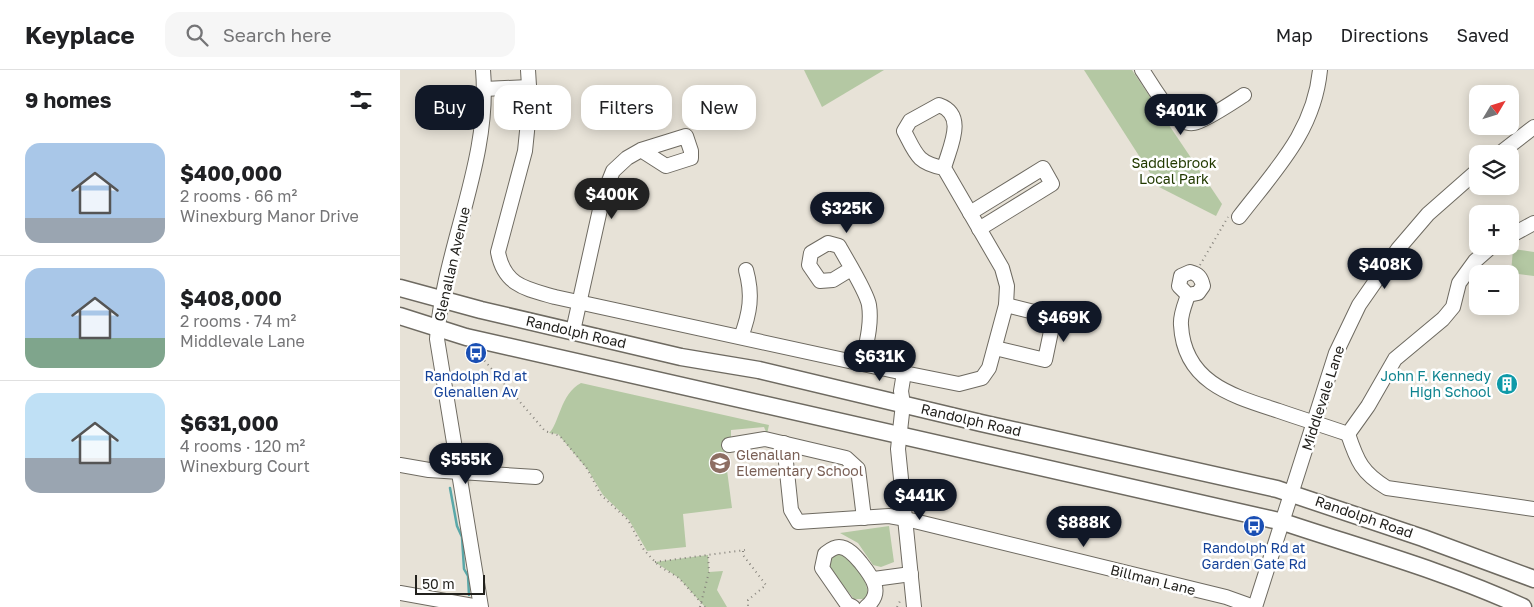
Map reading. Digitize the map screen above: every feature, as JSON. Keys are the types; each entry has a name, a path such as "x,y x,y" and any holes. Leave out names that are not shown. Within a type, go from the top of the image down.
{"main road":[{"name":"Randolph Road","path":"400,288 442,300 681,357 759,370 1292,494 1423,538 1534,579"},
{"name":"Randolph Road","path":"400,316 466,336 1283,522 1404,559 1522,607"},
{"path":"1506,599 1534,607"}],"street":[{"name":"Glenallan Avenue","path":"483,70 484,85"},
{"path":"528,70 529,85"},
{"path":"1142,70 1174,116 1183,122 1193,124 1244,95"},
{"path":"1239,217 1289,154 1308,121 1318,90 1320,70"},
{"path":"484,89 494,89"},
{"path":"526,130 525,151 498,252 500,265 507,277 526,288 579,302 959,384 969,383 982,378 989,368 1006,305 1007,286 1002,268 944,168 955,125 955,117 950,108 940,105 910,121 904,131 915,152 927,164 944,168"},
{"path":"1511,145 1534,127"},
{"name":"Glenallan Avenue","path":"480,607 438,350 438,328 442,300 474,168 481,130"},
{"path":"573,331 607,183 613,171 627,158 641,150"},
{"path":"970,213 1043,168 1052,184 979,229"},
{"name":"Middlevale Lane","path":"1255,607 1336,354 1359,305 1375,280 1428,214 1469,178"},
{"path":"1519,231 1534,223"},
{"path":"1348,434 1395,359 1453,307 1459,283 1474,261 1481,255"},
{"path":"851,269 869,304 868,338 862,364"},
{"path":"741,337 750,314 751,288 746,270"},
{"path":"1197,274 1201,278 1203,286 1198,293 1188,295 1180,323 1184,345 1192,363 1204,378 1230,395 1348,434 1363,469 1372,479 1387,488 1534,509"},
{"path":"994,348 1046,360 1054,317 1006,305"},
{"path":"908,374 910,393 903,404 899,436 899,466 914,607"},
{"path":"730,444 766,439 846,458 853,462 858,469 864,518"},
{"name":"Billman Lane","path":"784,443 790,510 796,520 808,523 889,516 906,519 1226,597 1255,607"},
{"path":"400,465 430,470 458,470 536,477"},
{"path":"853,607 847,604 823,573 822,560 825,554 832,549 844,548 855,556 874,579 875,596 873,601 866,607"},
{"path":"874,579 911,574"},
{"path":"400,592 480,607"}],"path":[{"path":"1197,274 1201,262 1232,211 1239,217"},
{"path":"478,353 544,431 560,436 582,463 601,495 628,520 641,545 655,562 679,578 705,607"},
{"path":"655,562 744,550 743,555 766,585 748,600 748,607"},
{"path":"700,607 709,572 708,555"},
{"path":"897,607 900,601"}],"green space":[{"path":"804,70 884,70 822,107"},
{"name":"Saddlebrook Local Park","path":"1084,70 1132,70 1222,204 1216,216 1159,187"},
{"path":"1519,250 1534,252 1534,276 1519,274 1519,265 1512,265 1512,255 1519,255"},
{"path":"581,383 769,425 767,434 764,427 731,430 731,438 723,440 732,508 683,514 686,547 647,551 629,520 603,495 588,470 558,434 549,433 569,394"},
{"path":"889,526 894,562 881,567 873,565 858,543 840,533"},
{"path":"838,553 849,560 860,572 867,586 866,599 854,599 830,569 830,557"},
{"path":"708,555 709,572 723,571 717,590 727,607 705,607 679,578 655,562"}],"waterway":[{"path":"450,488 457,526 462,537 464,569 468,576 469,595"}],"place":[{"name":"Randolph Rd at Glenallen Av","path":"476,353"},
{"name":"John F. Kennedy High School","path":"1507,384"},
{"name":"Glenallan Elementary School","path":"720,463"},
{"name":"Randolph Rd at Garden Gate Rd","path":"1254,526"}]}
